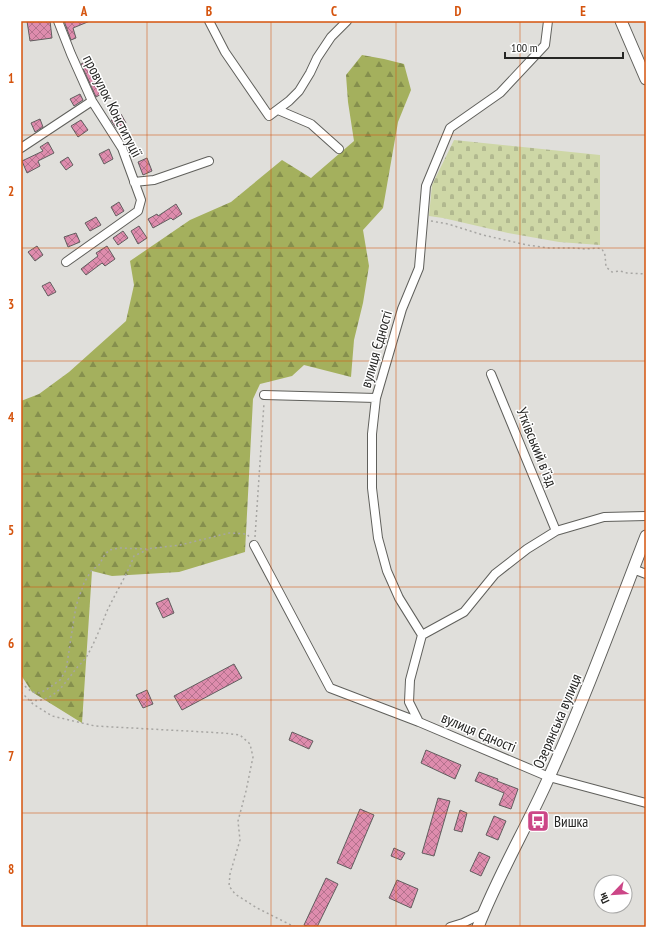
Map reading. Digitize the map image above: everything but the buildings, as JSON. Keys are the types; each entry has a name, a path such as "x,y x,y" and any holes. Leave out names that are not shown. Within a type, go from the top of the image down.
{"street":[{"name":"провулок Конституції","path":"58,21 92,101 122,148 141,200 138,211 66,262"},
{"path":"209,21 225,52 269,116 289,101 299,91 327,42 347,21"},
{"name":"вулиця Єдності","path":"419,722 409,702 410,680 422,634 396,592 387,571 378,538 372,488 372,434 376,398 402,309 419,268 426,186 450,128 500,93 545,45 548,21"},
{"path":"622,21 646,78"},
{"path":"21,148 92,101"},
{"path":"278,110 311,124 340,149"},
{"path":"134,182 154,180 209,161"},
{"name":"Утківський в'їзд","path":"492,374 556,531"},
{"path":"264,395 376,398"},
{"path":"422,634 464,612 495,574 527,549 556,531 604,517 646,516"},
{"name":"Озерянська вулиця","path":"478,927 549,777 597,663 646,536"},
{"name":"вулиця Єдності","path":"254,545 330,688 419,722 549,777 646,803"},
{"path":"633,569 646,574"},
{"path":"450,927 463,923 484,913"}],"path":[{"path":"423,220 448,224 483,235 527,245 549,248 597,248 602,250 605,255 606,267 612,272 620,271 646,274"},
{"path":"254,545 264,395"},
{"path":"21,683 32,692 39,693 60,680 66,670 76,606 84,583 92,571 99,566 109,550 119,548 151,548 180,545 229,533 247,534 254,545"},
{"path":"28,699 41,701 50,697 64,686 86,656 96,638 107,611 128,572 134,556 151,548"},
{"path":"21,692 33,704 52,716 95,726 223,733 240,736 250,744 253,757 238,821 240,840 230,874 229,886 235,894 257,908 295,927"}],"green space":[{"path":"362,55 404,64 411,90 398,122 383,208 363,230 369,266 363,303 354,340 351,377 304,365 292,376 260,384 253,399 245,552 179,572 112,576 92,571 82,723 32,692 21,675 21,401 39,394 69,372 126,321 134,285 130,261 190,220 231,202 282,160 311,178 354,141 348,102 346,75"},
{"path":"454,140 600,155 600,245 559,242 429,216 432,185"}],"place":[{"name":"Вишка","path":"538,821"}]}
